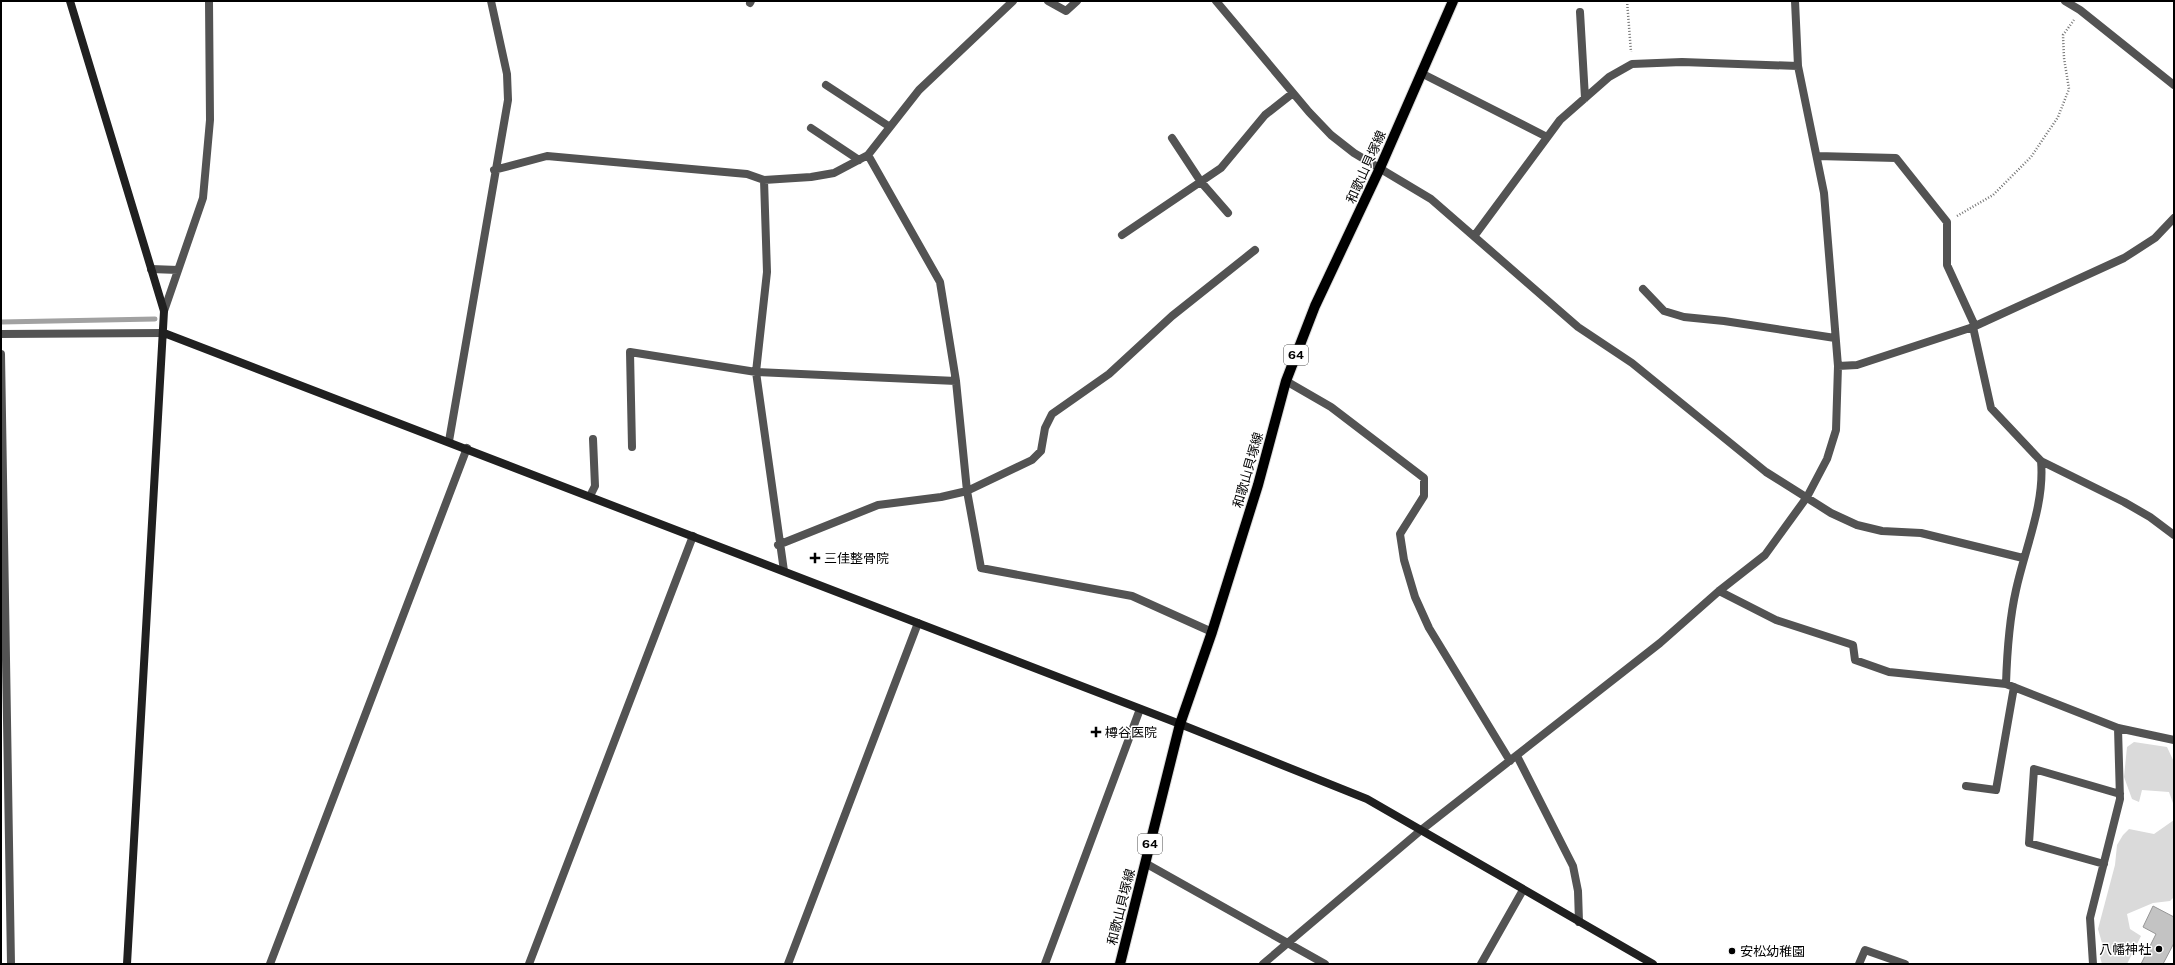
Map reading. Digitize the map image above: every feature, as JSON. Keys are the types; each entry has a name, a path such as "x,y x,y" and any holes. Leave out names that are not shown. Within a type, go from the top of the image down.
{"main road":[{"name":"和歌山貝塚線","path":"1120,964 1180,724 1212,632 1258,485 1286,381 1315,306 1380,168 1453,1"}],"street":[{"path":"70,1 164,311 164,333 126,964"},
{"path":"164,311 203,198 210,120 209,1"},
{"path":"449,441 494,170 508,100 507,74 491,1"},
{"path":"494,170 547,156 747,174 764,180 786,180 834,173 868,155 919,90 1013,1"},
{"path":"1048,1 1066,11 1077,1"},
{"path":"1216,1 1293,93 1331,135 1354,153 1431,199 1475,235 1578,327 1632,363 1766,472 1831,513 1857,525 1882,531 1921,533 2023,558"},
{"path":"1263,964 1420,831 1660,644 1719,591 1765,555 1807,497 1827,459 1836,430 1838,366 1824,193 1798,66 1795,1"},
{"path":"2065,1 2080,10 2174,85"},
{"path":"1580,12 1585,98"},
{"path":"1475,235 1560,120 1609,77 1632,64 1682,62 1798,66"},
{"path":"1421,73 1547,137"},
{"path":"826,85 890,127"},
{"path":"1122,235 1221,168 1265,115 1293,93"},
{"path":"811,128 859,160"},
{"path":"1172,138 1201,182 1228,213"},
{"path":"868,155 940,282 956,382 968,491 981,568 1132,596 1212,632"},
{"path":"1817,156 1896,158 1947,222 1947,265 1974,326 1991,408 2041,461 2124,502 2150,517 2174,535"},
{"path":"764,180 767,272 756,372 778,545 784,571"},
{"path":"1838,366 1857,365 1974,326 2124,258 2154,238 2174,218"},
{"path":"778,545 878,505 941,497 968,491 1032,460 1041,451 1045,428 1052,414 1109,374 1172,316 1255,250"},
{"path":"151,269 178,270"},
{"path":"1644,289 1664,311 1684,318 1724,321 1835,338"},
{"path":"1,334 164,333 449,441 1180,724 1367,799 1420,831 1653,964"},
{"path":"632,447 630,352 756,372 956,382"},
{"path":"1,354 11,964"},
{"path":"1286,381 1331,407 1424,478 1424,496 1400,534 1404,560 1415,597 1429,628 1514,758 1573,866 1578,891 1579,922"},
{"path":"590,496 595,486 593,439"},
{"path":"270,964 467,448"},
{"path":"1966,786 1996,790 2010,686 2008,627 2023,558 2037,509 2042,476 2041,461"},
{"path":"529,964 693,536"},
{"path":"1719,591 1776,620 1852,645 1855,660 1889,672 2010,686 2118,728 2174,740"},
{"path":"788,964 918,623"},
{"path":"1045,964 1140,709"},
{"path":"2093,964 2090,918 2120,794 2118,728"},
{"path":"2104,864 2029,843 2034,769 2120,794"},
{"path":"1145,863 1325,964"},
{"path":"1480,964 1523,890"},
{"path":"1859,964 1864,950 1905,964"}],"path":[{"path":"1627,1 1632,64"},
{"path":"1947,222 1993,195 2031,157 2058,117 2069,89 2064,58 2063,35 2080,10"}],"shaded area":[{"path":"2134,742 2167,747 2174,762 2174,806 2169,792 2142,790 2139,802 2132,799 2124,777 2127,747"},
{"path":"2174,820 2174,897 2170,901 2153,903 2127,914 2130,929 2141,936 2127,964 2102,964 2100,957 2102,943 2098,929 2115,865 2117,845 2129,829 2154,834"}],"building":[{"path":"2153,906 2174,917 2174,943 2163,964 2141,964 2156,934 2143,927"}],"waterway":[{"path":"1,322 155,319"}],"place":[{"name":"三佳整骨院","path":"815,558"},
{"name":"樽谷医院","path":"1096,732"},
{"name":"八幡神社","path":"2159,949"},
{"name":"安松幼稚園","path":"1732,951"}]}
